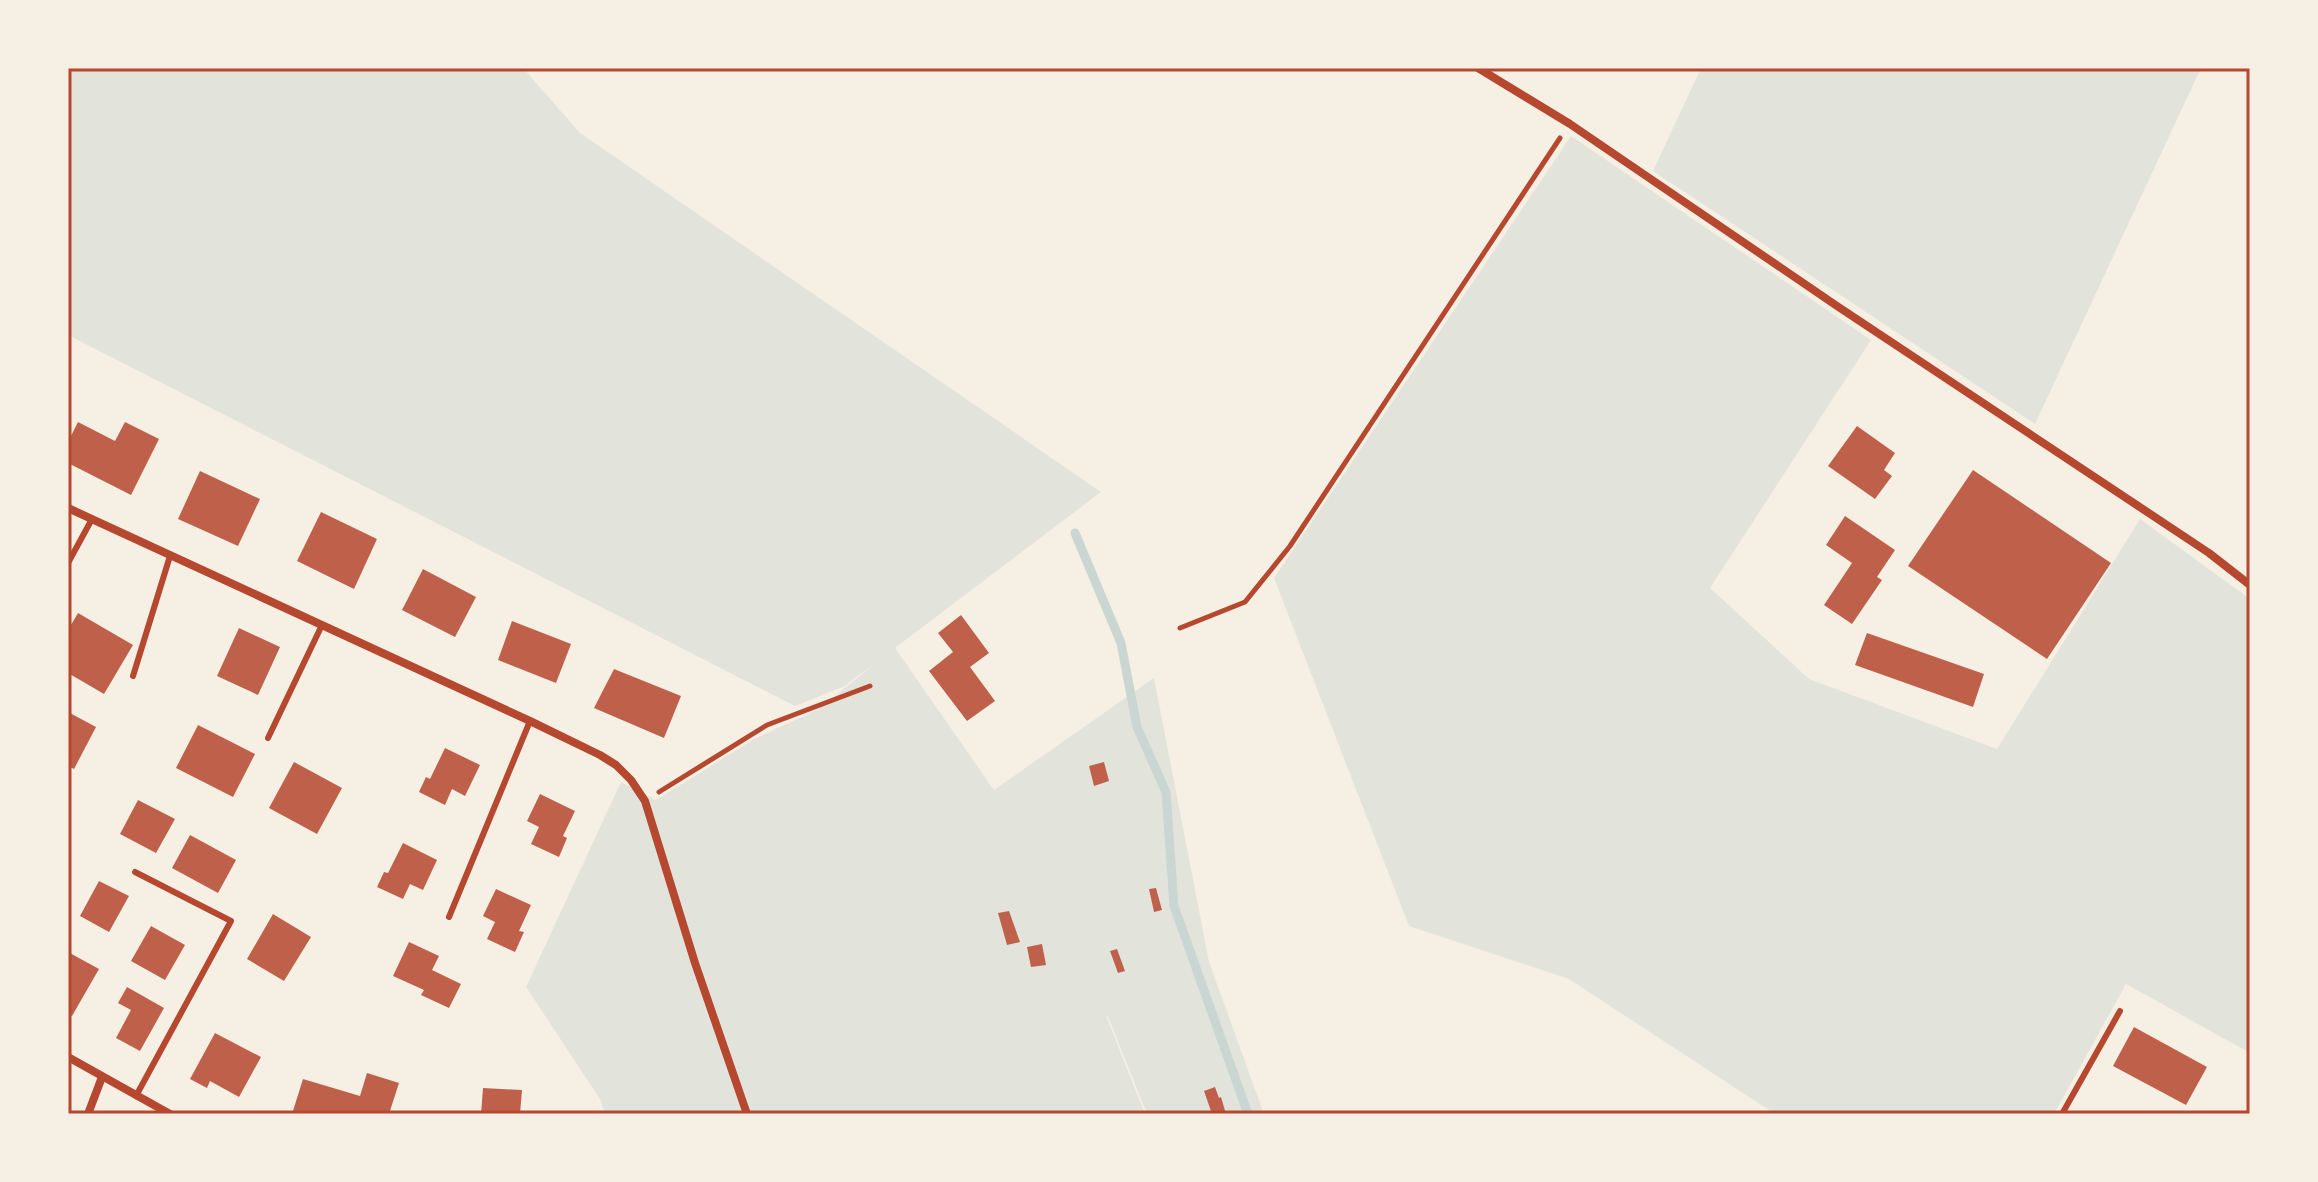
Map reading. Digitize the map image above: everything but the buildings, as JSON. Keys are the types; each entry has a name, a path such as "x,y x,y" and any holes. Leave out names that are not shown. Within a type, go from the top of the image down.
{"street":[{"path":"1478,68 1570,124 2209,553 2250,585"},
{"path":"68,508 530,721 616,765 645,801 695,963 747,1114"},
{"path":"68,1057 170,1114"},
{"path":"88,1114 102,1077"}],"lane":[{"path":"68,563 92,519"},
{"path":"133,676 170,556"},
{"path":"268,738 322,625"},
{"path":"449,917 530,721"},
{"path":"135,872 231,921 136,1096"},
{"path":"2062,1114 2120,1011"}],"path":[{"path":"1180,628 1245,602 1290,546 1570,124"},
{"path":"645,801 767,725 870,686"}],"shaded area":[{"path":"68,68 523,68 580,133 1101,492 895,648 994,790 1154,678 1209,962 1264,1114 1147,1114 1107,1014 1145,1114 605,1114 600,1099 526,987 621,782 656,800 754,739 819,709 877,662 843,687 795,706 68,335"},
{"path":"1701,68 2201,68 2035,424 1653,171"},
{"path":"1571,136 1871,340 1710,588 1809,679 1997,749 2140,519 2250,599 2250,1053 2126,984 2054,1114 1775,1114 1569,979 1409,926 1274,578"}],"waterway":[{"path":"1075,533 1121,643 1137,727 1166,792 1174,906 1248,1114"}]}
